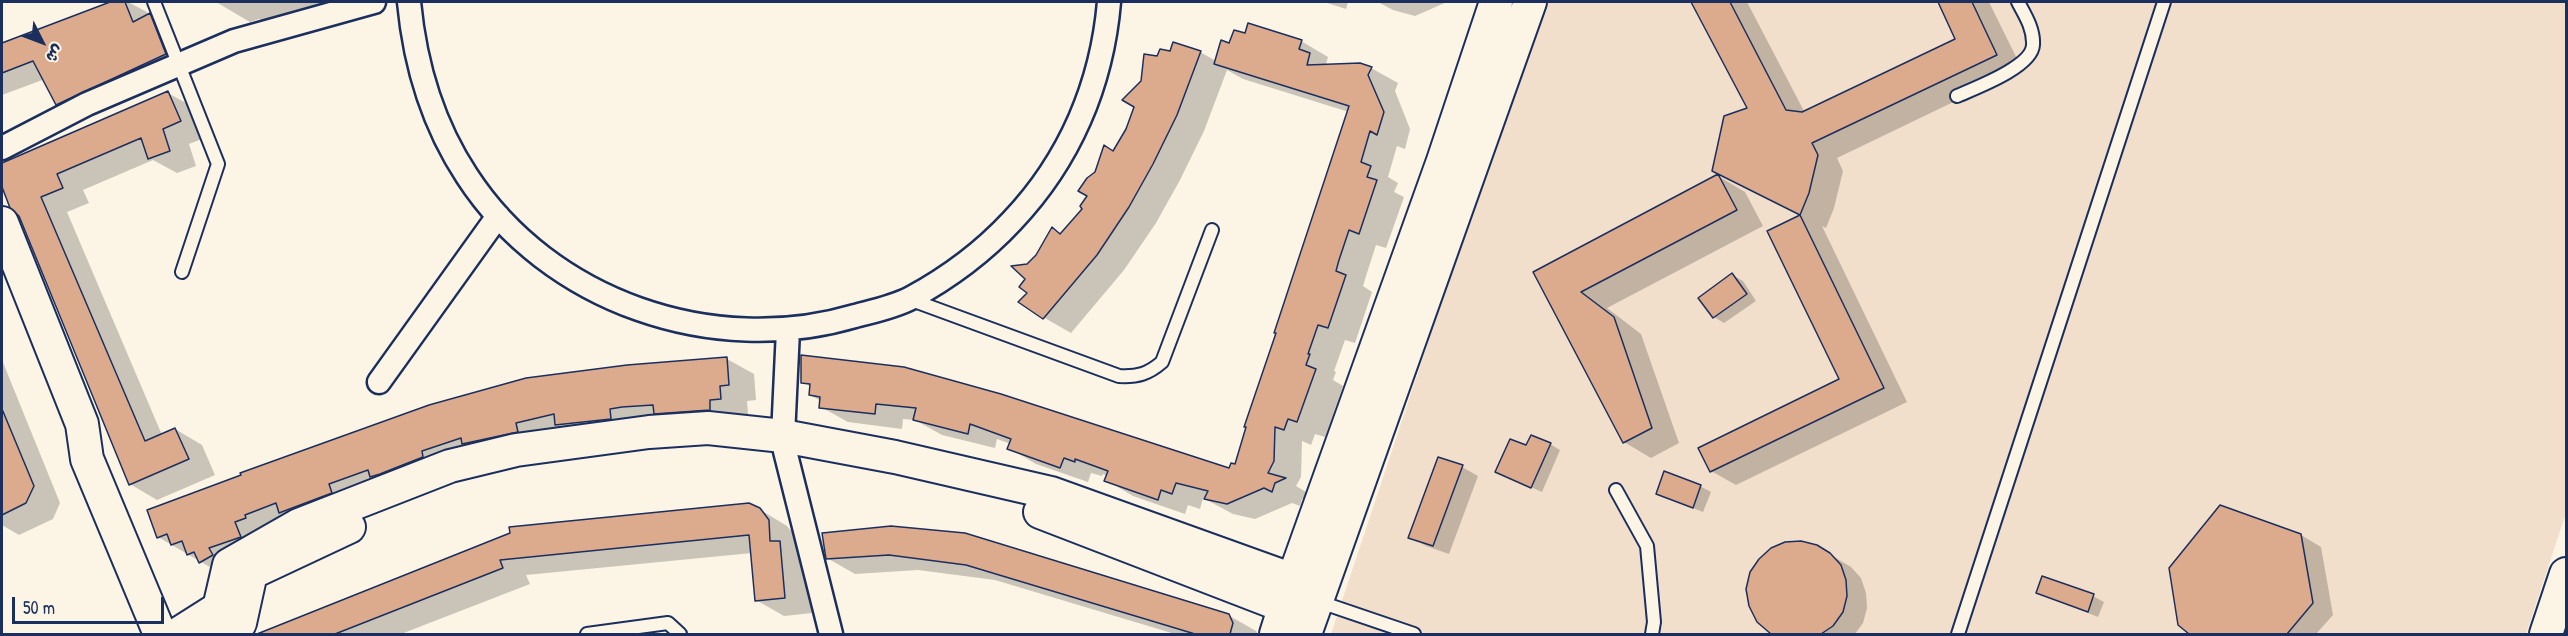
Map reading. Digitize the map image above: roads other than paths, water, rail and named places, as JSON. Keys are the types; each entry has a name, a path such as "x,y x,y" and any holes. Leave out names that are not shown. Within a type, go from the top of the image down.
{"main road":[{"path":"1284,607 1443,161 1496,2"},
{"path":"1305,634 1530,2"},
{"path":"2,223 82,424 87,459 160,634"},
{"path":"2,281 65,433 87,459"},
{"path":"178,634 219,608 229,566 299,525 450,466 516,450 649,432 708,428 784,443 990,496 1051,515 1284,607 1317,602"},
{"path":"225,634 240,623 251,573 390,509 459,483 542,464 672,447 765,448 784,443"},
{"path":"2546,634 2566,574"}],"street":[{"path":"2,148 87,104 234,41 374,2"},
{"path":"409,2 413,41 425,89 443,135 468,177 498,216 531,248 568,276 619,302 651,315 696,326 742,331 788,330 834,323 909,299 962,266 998,236 1030,202 1057,164 1079,123 1095,78 1106,33 1109,2"},
{"path":"379,382 498,216"},
{"path":"788,330 784,443 831,634"}],"lane":[{"path":"154,2 218,164 182,272"},
{"path":"1957,96 2015,68 2031,52 2033,45 2031,26 2018,2"},
{"path":"1958,634 2164,2"},
{"path":"909,299 1119,376 1136,377 1151,372 1162,362 1212,230"},
{"path":"1616,490 1647,546 1654,622 1652,634"},
{"path":"1317,602 1414,634"},
{"path":"587,634 668,623 680,634"}]}
